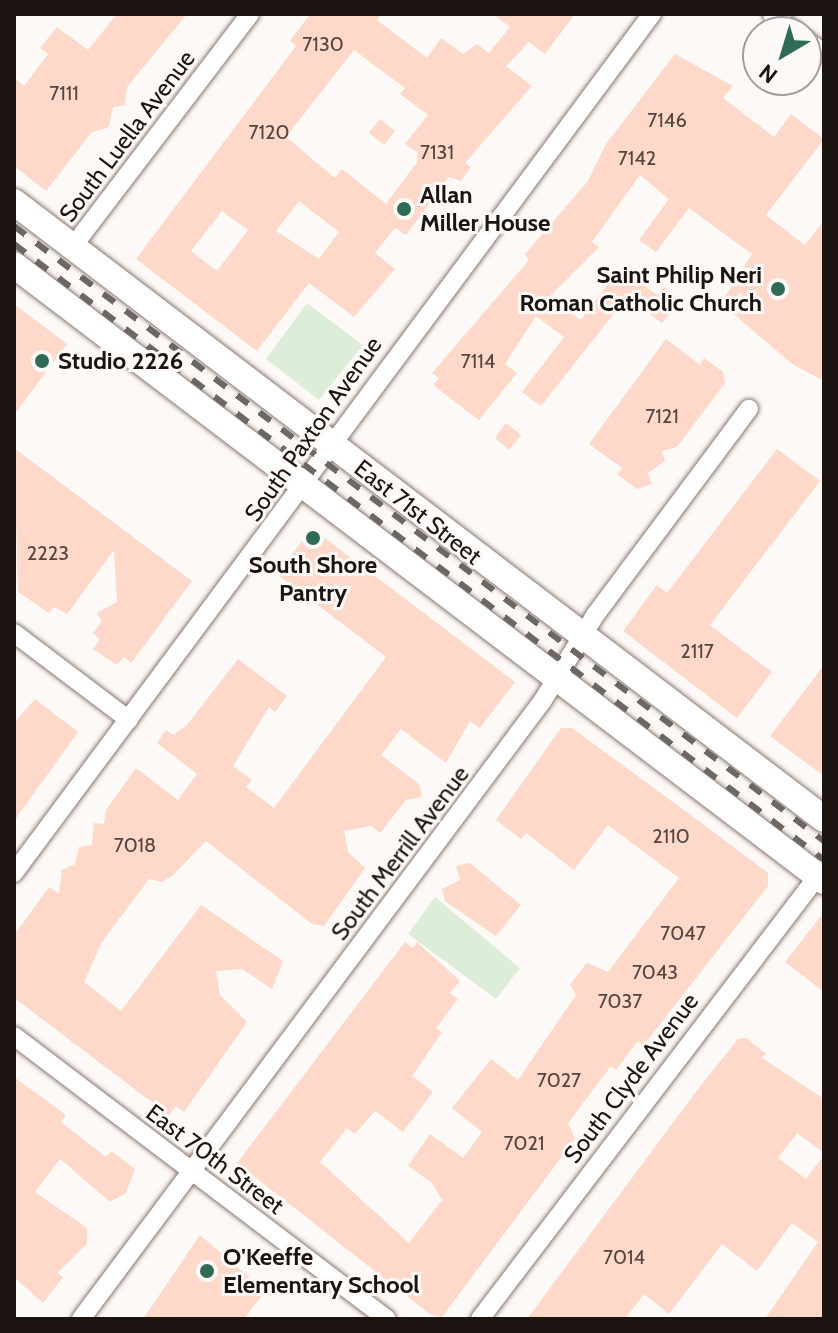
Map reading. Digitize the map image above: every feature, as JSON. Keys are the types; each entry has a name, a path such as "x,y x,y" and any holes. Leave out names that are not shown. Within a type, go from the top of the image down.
{"main road":[{"name":"East 71st Street","path":"14,202 71,249 824,819"},
{"name":"East 71st Street","path":"14,265 557,678 822,875"}],"street":[{"name":"South Luella Avenue","path":"71,249 250,14"},
{"name":"South Paxton Avenue","path":"14,873 302,484 329,443 652,14"},
{"name":"South Merrill Avenue","path":"81,1319 557,678 582,636 749,409"},
{"path":"14,633 129,720"},
{"name":"South Clyde Avenue","path":"480,1319 822,875"},
{"name":"East 70th Street","path":"14,1036 387,1319"}],"green space":[{"path":"307,303 363,345 319,400 266,359"},
{"path":"435,897 520,968 496,999 408,934"}],"building":[{"path":"117,14 187,14 127,87 125,105 113,107 109,127 92,132 46,191 14,166 14,78 24,86 48,54 40,48 57,27 88,50"},
{"path":"310,14 381,14 377,20 427,58 441,38 463,54 477,44 489,53 510,27 493,14 575,14 545,54 529,42 506,66 532,86 465,163 471,167 461,181 449,177 406,235 395,228 375,253 395,269 354,317 309,283 257,351 136,259 296,46 290,41","holes":["354,50 405,88 400,94 428,115 405,144 418,153 417,162 386,204 342,169 335,178 286,137","299,201 339,232 319,259 276,231","222,211 248,230 217,271 191,251"]},
{"path":"675,54 733,86 723,98 774,137 791,114 824,139 766,215 805,245 824,220 824,381 792,364 721,303 752,254 689,208 656,252 639,240 669,199 640,175 592,242 599,247 549,297 581,320 620,268 657,295 664,287 680,299 662,323 627,297 541,406 522,392 564,337 536,316 505,364 517,373 479,420 433,385 439,378 432,373 529,260 525,254 588,181 606,144"},
{"path":"380,119 395,131 384,145 369,133"},
{"path":"14,304 67,344 14,415"},
{"path":"666,339 700,365 704,358 723,372 725,383 677,447 662,451 665,461 648,473 652,484 637,489 617,474 622,468 589,444"},
{"path":"506,423 521,435 509,450 495,438"},
{"path":"14,448 192,581 131,663 124,657 117,665 93,649 100,639 93,633 102,622 97,613 117,602 114,550 67,614 54,607 49,613 18,592"},
{"path":"777,449 820,481 710,625 772,672 737,718 623,631 657,585 667,593"},
{"path":"318,533 515,682 480,728 470,721 446,763 401,729 381,755 419,784 422,797 406,800 380,833 371,826 344,831 348,852 365,868 324,926 312,924 206,841 172,876 162,882 149,879 102,942 84,982 121,1011 201,905 283,961 272,989 242,969 216,971 220,995 247,1022 184,1112 176,1106 169,1115 14,998 14,935 49,887 59,894 62,870 75,864 79,847 92,845 94,823 104,824 106,810 136,768 178,800 197,774 157,743 166,730 173,735 187,725 238,659 287,696 275,712 269,707 233,766 252,780 246,787 274,808 386,657 277,574 307,535"},
{"path":"824,665 824,776 770,736"},
{"path":"35,699 78,732 14,821 14,723"},
{"path":"561,728 572,728 768,873 768,886 643,1046 638,1041 616,1070 611,1066 568,1123 575,1139 442,1317 431,1315 237,1163 405,942 413,948 417,942 460,981 450,993 458,999 436,1028 442,1032 412,1076 433,1092 403,1132 375,1111 355,1134 347,1128 320,1162 409,1243 442,1200 432,1183 408,1166 430,1134 463,1158 482,1132 452,1108 491,1059 518,1080 576,995 570,984 587,963 608,972 679,878 608,825 574,870 526,833 521,839 496,820"},
{"path":"470,863 521,905 496,936 445,901 442,889 460,880 456,866"},
{"path":"824,912 824,992 785,962"},
{"path":"746,1038 766,1054 762,1058 824,1099 824,1153 797,1133 778,1158 806,1179 824,1155 824,1319 765,1319 818,1242 792,1223 757,1271 722,1244 669,1314 644,1294 625,1319 527,1319 698,1089 738,1039"},
{"path":"14,1077 66,1115 61,1122 106,1157 111,1151 135,1169 126,1193 110,1202 60,1159 35,1192 87,1228 87,1244 57,1273 63,1277 43,1303 14,1277"},
{"path":"200,1235 265,1291 244,1319 143,1319"}],"railway":[{"path":"14,226 824,841"},
{"path":"14,244 824,860"}],"place":[{"name":"Allan Miller House","path":"404,209"},
{"name":"Saint Philip Neri Roman Catholic Church","path":"778,289"},
{"name":"Studio 2226","path":"42,361"},
{"name":"South Shore Pantry","path":"313,538"},
{"name":"O'Keeffe Elementary School","path":"207,1271"}]}
